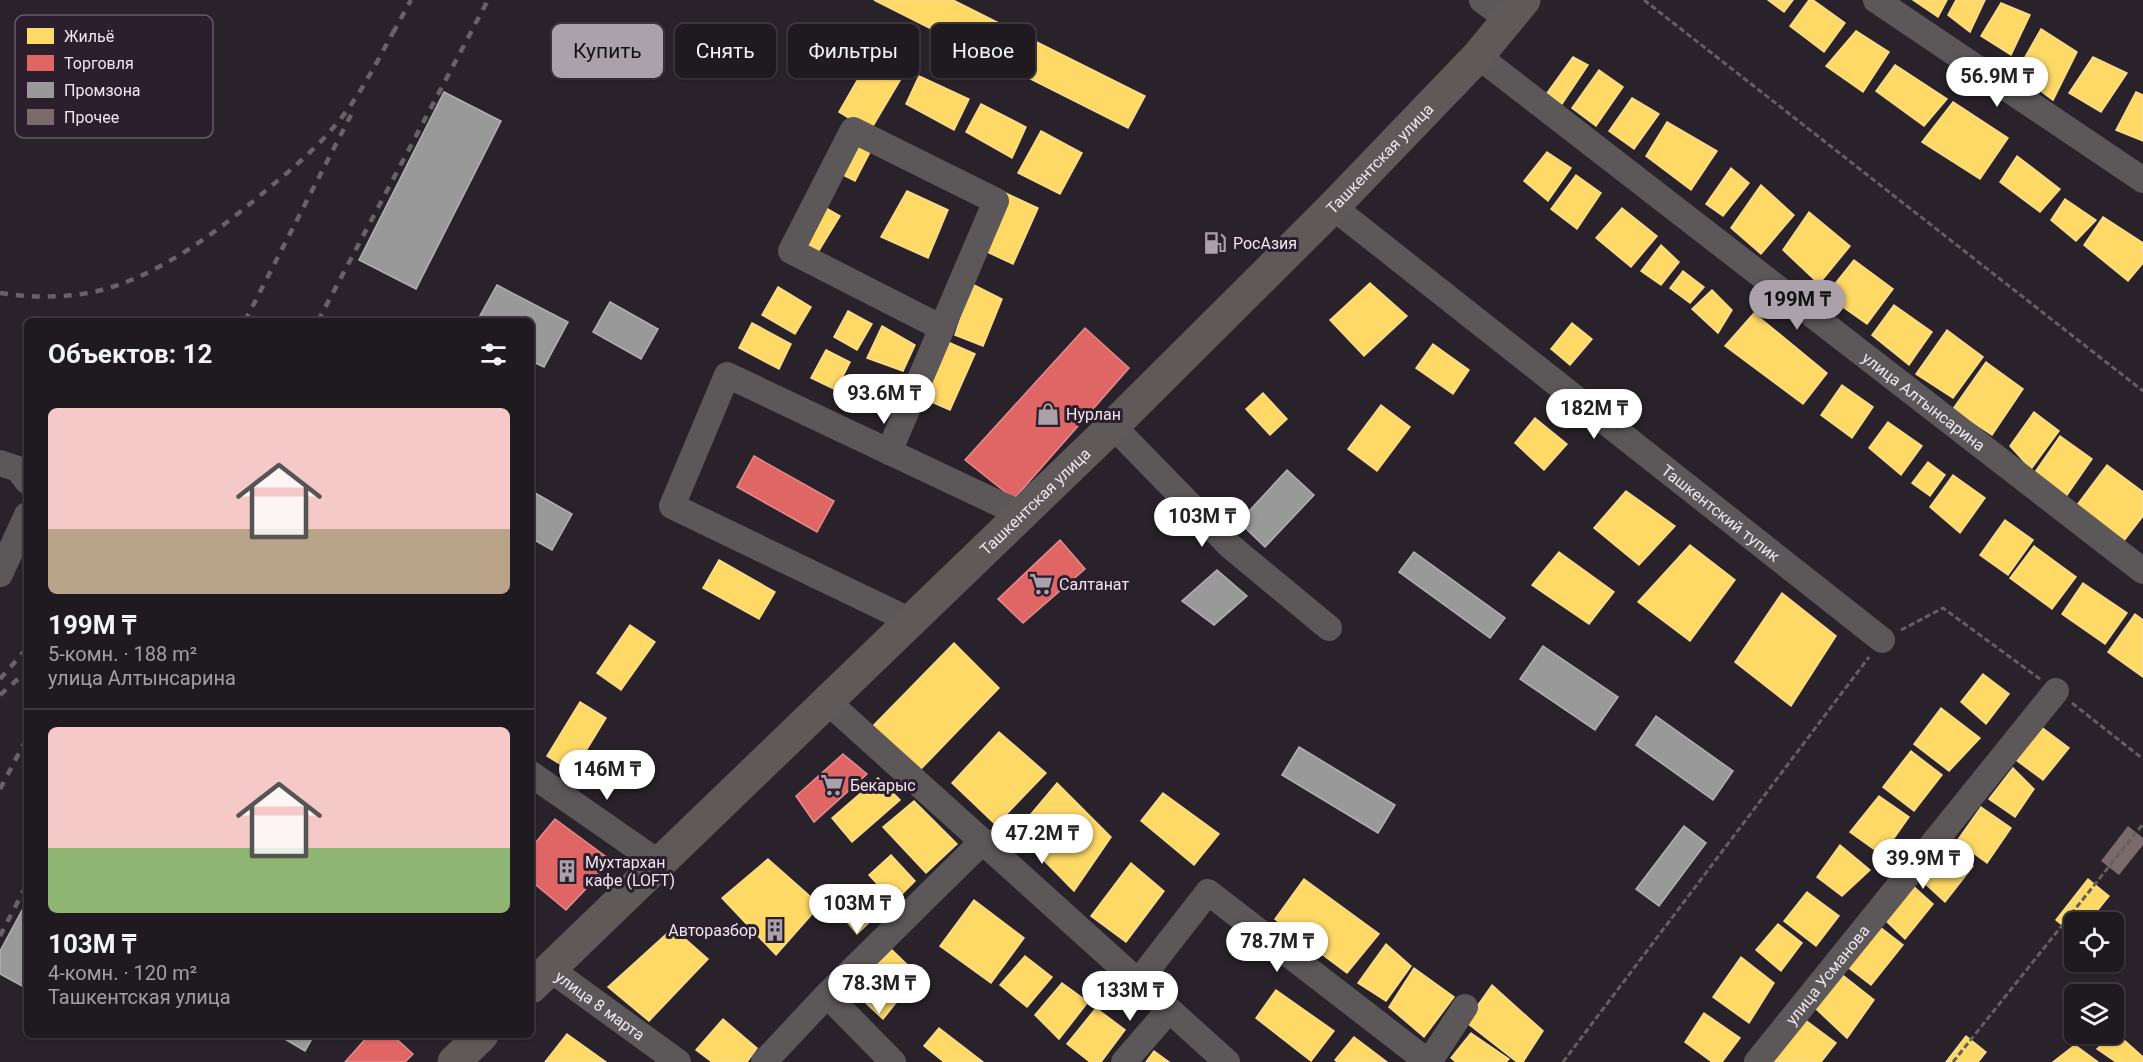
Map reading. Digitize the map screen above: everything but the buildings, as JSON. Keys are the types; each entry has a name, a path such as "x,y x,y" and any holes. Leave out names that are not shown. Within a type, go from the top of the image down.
{"main road":[{"name":"Ташкентская улица","path":"540,978 1113,426 1333,207 1478,56 1516,10"},
{"path":"454,1062 479,1038"}],"street":[{"path":"1482,0 1516,10"},
{"path":"1876,0 2143,180"},
{"name":"улица Алтынсарина","path":"1478,56 2143,571"},
{"path":"889,452 942,328 996,201 853,130 791,251 942,328"},
{"name":"Ташкентский тупик","path":"1333,207 1882,640"},
{"path":"911,621 672,507 728,375 1021,514"},
{"path":"1113,426 1230,546 1329,628"},
{"path":"0,463 18,469 24,478"},
{"path":"0,574 24,522"},
{"name":"улица Усманова","path":"1757,1062 2056,691"},
{"path":"828,702 1227,1062"},
{"path":"534,776 659,863"},
{"path":"764,1062 827,995 983,840"},
{"path":"1138,981 1208,892 1428,1062 1465,1007"},
{"name":"улица 8 марта","path":"540,978 678,1062"},
{"path":"827,995 893,1062"},
{"path":"1124,1062 1169,1010"}],"path":[{"path":"1644,0 2143,391"},
{"path":"1563,1062 1882,640 1943,608 2056,691 2143,759"},
{"path":"1953,1062 2143,824"}],"railway":[{"path":"393,33 411,0"},
{"path":"320,318 488,0"},
{"path":"0,293 61,296 108,288 158,267 206,238 289,171 326,136 357,96 396,27"},
{"path":"247,318 352,113"},
{"path":"0,679 24,651"},
{"path":"0,695 24,674"},
{"path":"0,789 24,744"},
{"path":"0,936 24,890"}],"place":[{"name":"РосАзия","path":"1215,243"},
{"name":"Нурлан","path":"1048,414"},
{"name":"Салтанат","path":"1041,584"},
{"name":"Бекарыс","path":"832,785"},
{"name":"Мухтархан кафе (LOFT)","path":"567,871"},
{"name":"Авторазбор","path":"775,930"}]}
